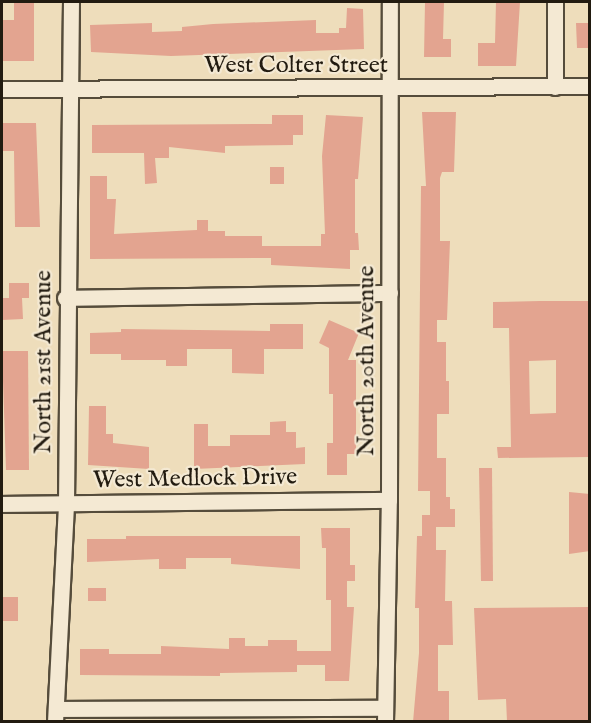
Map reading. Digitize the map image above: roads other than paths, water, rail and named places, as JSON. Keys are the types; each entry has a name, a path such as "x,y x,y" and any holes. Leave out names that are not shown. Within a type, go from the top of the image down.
{"street":[{"name":"North 21st Avenue","path":"56,715 66,503 65,298 71,2"},
{"name":"North 20th Avenue","path":"385,715 389,500 390,2"},
{"path":"555,2 555,87"},
{"name":"West Colter Street","path":"2,89 70,87 389,89 590,86"},
{"path":"65,298 390,293"},
{"name":"West Medlock Drive","path":"2,504 389,500"},
{"path":"56,715 385,715"}]}
